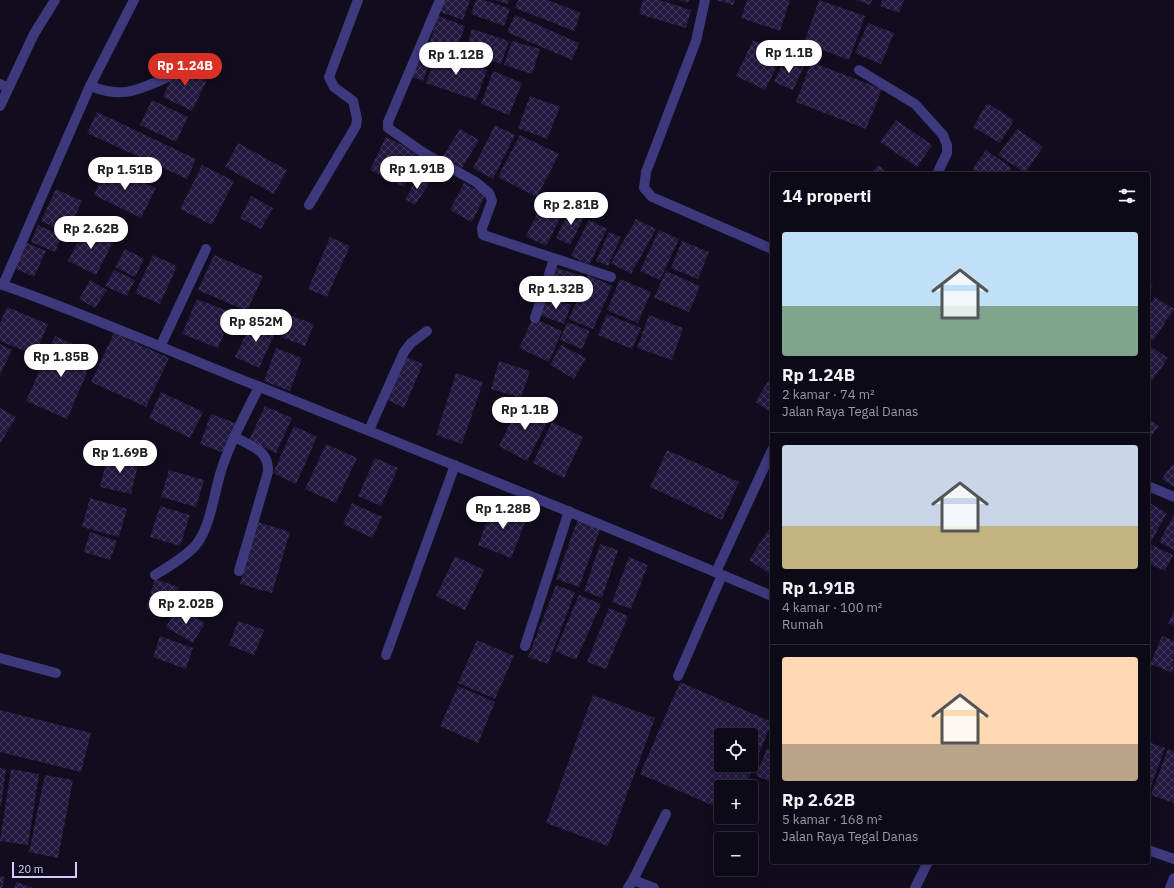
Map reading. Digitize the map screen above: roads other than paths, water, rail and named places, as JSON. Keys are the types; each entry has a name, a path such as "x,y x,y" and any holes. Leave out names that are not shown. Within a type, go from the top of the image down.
{"street":[{"path":"0,106 4,86 55,0"},
{"path":"134,0 90,86 2,284 162,346 259,387 569,511 770,595"},
{"path":"309,205 356,126 357,118 353,101 334,87 329,77 358,0"},
{"path":"440,0 388,122 388,128 424,153 476,182 489,192 492,201 482,228 483,234 554,259 611,276"},
{"path":"705,0 696,41 646,172 644,188 652,197 770,248"},
{"path":"858,70 915,104 943,135 946,153 938,172"},
{"path":"90,86 105,92 118,94 137,90 168,76"},
{"path":"162,346 206,248"},
{"path":"535,318 554,259"},
{"path":"369,430 404,352 411,343 427,331"},
{"path":"155,575 195,546 201,536 214,498 222,467 259,387"},
{"path":"235,437 264,454 268,461 268,472 239,571"},
{"path":"678,676 719,573 770,455"},
{"path":"386,655 455,465"},
{"path":"1150,487 1174,497"},
{"path":"525,646 569,511"},
{"path":"0,658 56,673"},
{"path":"654,888 630,884 666,814"},
{"path":"1150,851 1174,859"},
{"path":"915,888 927,864"},
{"path":"1170,888 1174,878"}]}
